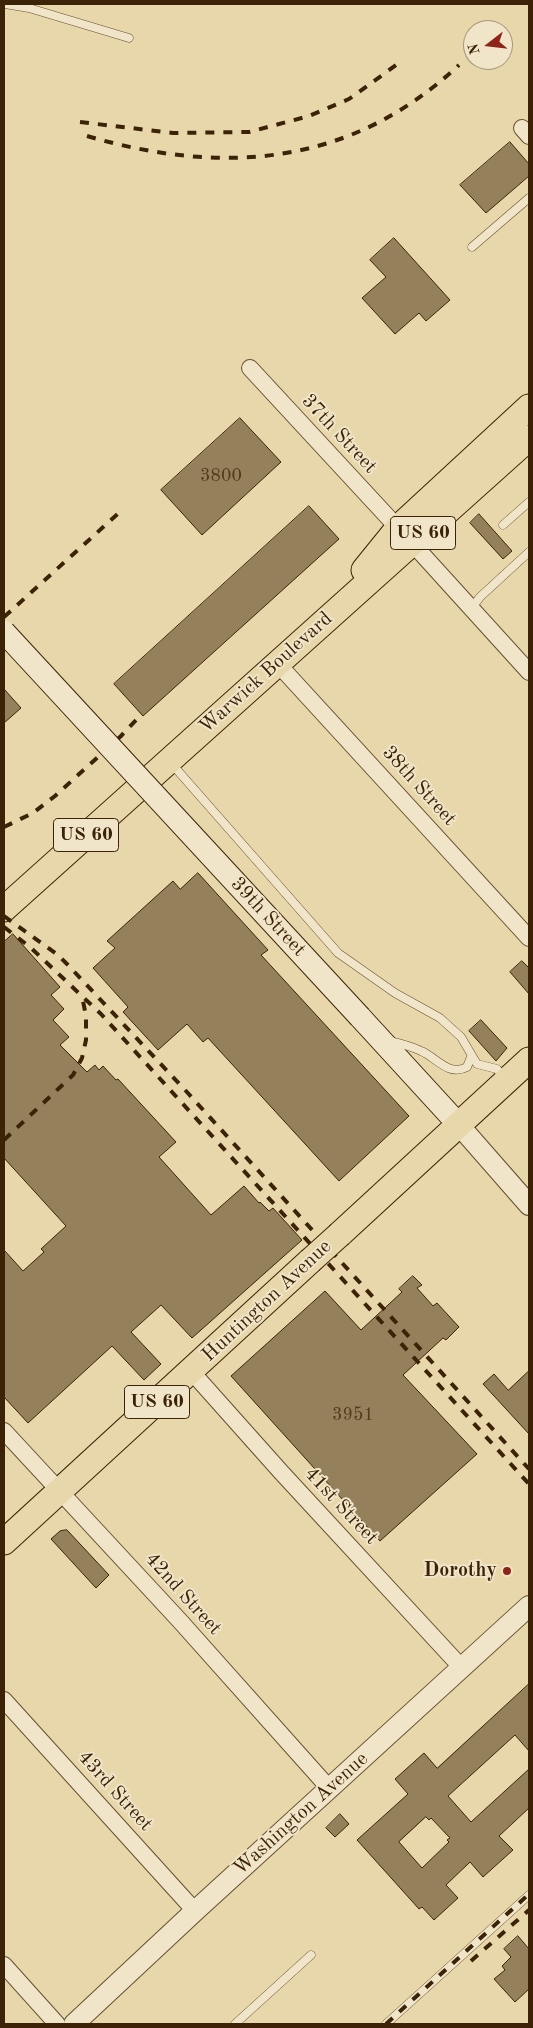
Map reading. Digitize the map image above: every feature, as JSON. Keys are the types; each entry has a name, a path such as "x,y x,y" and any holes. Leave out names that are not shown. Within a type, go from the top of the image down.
{"main road":[{"path":"405,535 529,407"},
{"name":"US 60","path":"405,535 529,438"},
{"name":"Warwick Boulevard","path":"4,909 317,627 405,535"},
{"name":"39th Street","path":"4,632 459,1125"},
{"name":"Huntington Avenue","path":"4,1542 529,1060"}],"street":[{"name":"37th Street","path":"250,368 529,672"},
{"name":"38th Street","path":"277,663 529,938"},
{"name":"39th Street","path":"459,1125 529,1205"},
{"name":"41st Street","path":"191,1371 281,1472 462,1668"},
{"name":"42nd Street","path":"4,1431 190,1633 329,1788"},
{"name":"Washington Avenue","path":"74,2024 195,1910 529,1606"},
{"name":"43rd Street","path":"4,1700 195,1910"},
{"path":"4,1965 57,2024"}],"lane":[{"path":"5,4 29,8 129,38"},
{"path":"472,247 529,198"},
{"path":"503,525 529,502"},
{"path":"471,609 480,597 529,552"},
{"path":"168,761 338,953 395,993 440,1018 460,1037 477,1064 497,1069 507,1081"},
{"path":"380,1038 424,1052 450,1069 462,1070 467,1067 471,1057"},
{"path":"386,2024 529,1896"},
{"path":"235,2024 310,1955"}],"building":[{"path":"510,142 529,164 529,176 486,213 460,185"},
{"path":"394,238 450,300 426,321 419,313 395,334 362,298 386,277 370,260"},
{"path":"240,418 281,462 202,535 161,490"},
{"path":"309,506 339,539 143,716 114,684"},
{"path":"479,514 512,551 503,559 470,523"},
{"path":"4,689 21,708 4,723"},
{"path":"198,873 268,950 261,955 409,1116 339,1181 208,1038 203,1042 187,1024 158,1050 123,1012 128,1007 93,968 115,948 107,941 173,881 180,889"},
{"path":"13,934 60,987 51,995 64,1009 53,1020 69,1037 60,1045 87,1072 95,1065 99,1070 103,1066 116,1080 118,1079 176,1142 159,1157 211,1215 244,1186 269,1211 273,1208 302,1240 192,1338 161,1305 131,1332 161,1364 144,1380 112,1346 28,1423 4,1397 4,1250 23,1271 44,1252 41,1249 66,1226 4,1158 4,942"},
{"path":"522,961 529,968 529,994 510,972"},
{"path":"481,1020 507,1048 496,1061 469,1031"},
{"path":"413,1276 422,1285 417,1288 433,1306 437,1303 459,1327 446,1340 443,1338 403,1375 477,1454 380,1541 231,1376 325,1291 361,1330 402,1292 399,1289"},
{"path":"529,1371 529,1434 483,1384 494,1374 508,1390"},
{"path":"67,1530 109,1575 96,1588 51,1539 60,1531"},
{"path":"529,1684 529,1751 515,1735 448,1796 471,1822 529,1769 529,1808 499,1836 513,1850 483,1877 470,1862 446,1885 458,1898 434,1920 422,1907 419,1909 357,1840 408,1794 395,1779 424,1753 437,1768","holes":["426,1817 429,1820 431,1818 450,1838 447,1840 449,1842 422,1868 399,1842"]},
{"path":"340,1814 349,1824 335,1837 326,1828"},
{"path":"518,1936 529,1949 529,1989 515,2002 494,1979 505,1970 502,1966 511,1957 504,1949"}],"railway":[{"path":"80,122 173,133 249,132 309,116 349,99 399,63"},
{"path":"87,136 138,149 188,156 236,158 284,153 330,142 375,124 418,99 459,65"},
{"path":"4,617 122,510"},
{"path":"4,827 33,813 55,796 121,736 139,717"},
{"path":"4,916 58,955 68,965 186,1091 529,1469"},
{"path":"4,927 30,947 101,1014 529,1484"},
{"path":"4,1140 73,1075 82,1058 86,1040 86,1016 82,996"},
{"path":"386,2024 529,1894"},
{"path":"471,1961 529,1910"}],"place":[{"name":"Dorothy","path":"507,1571"}]}
